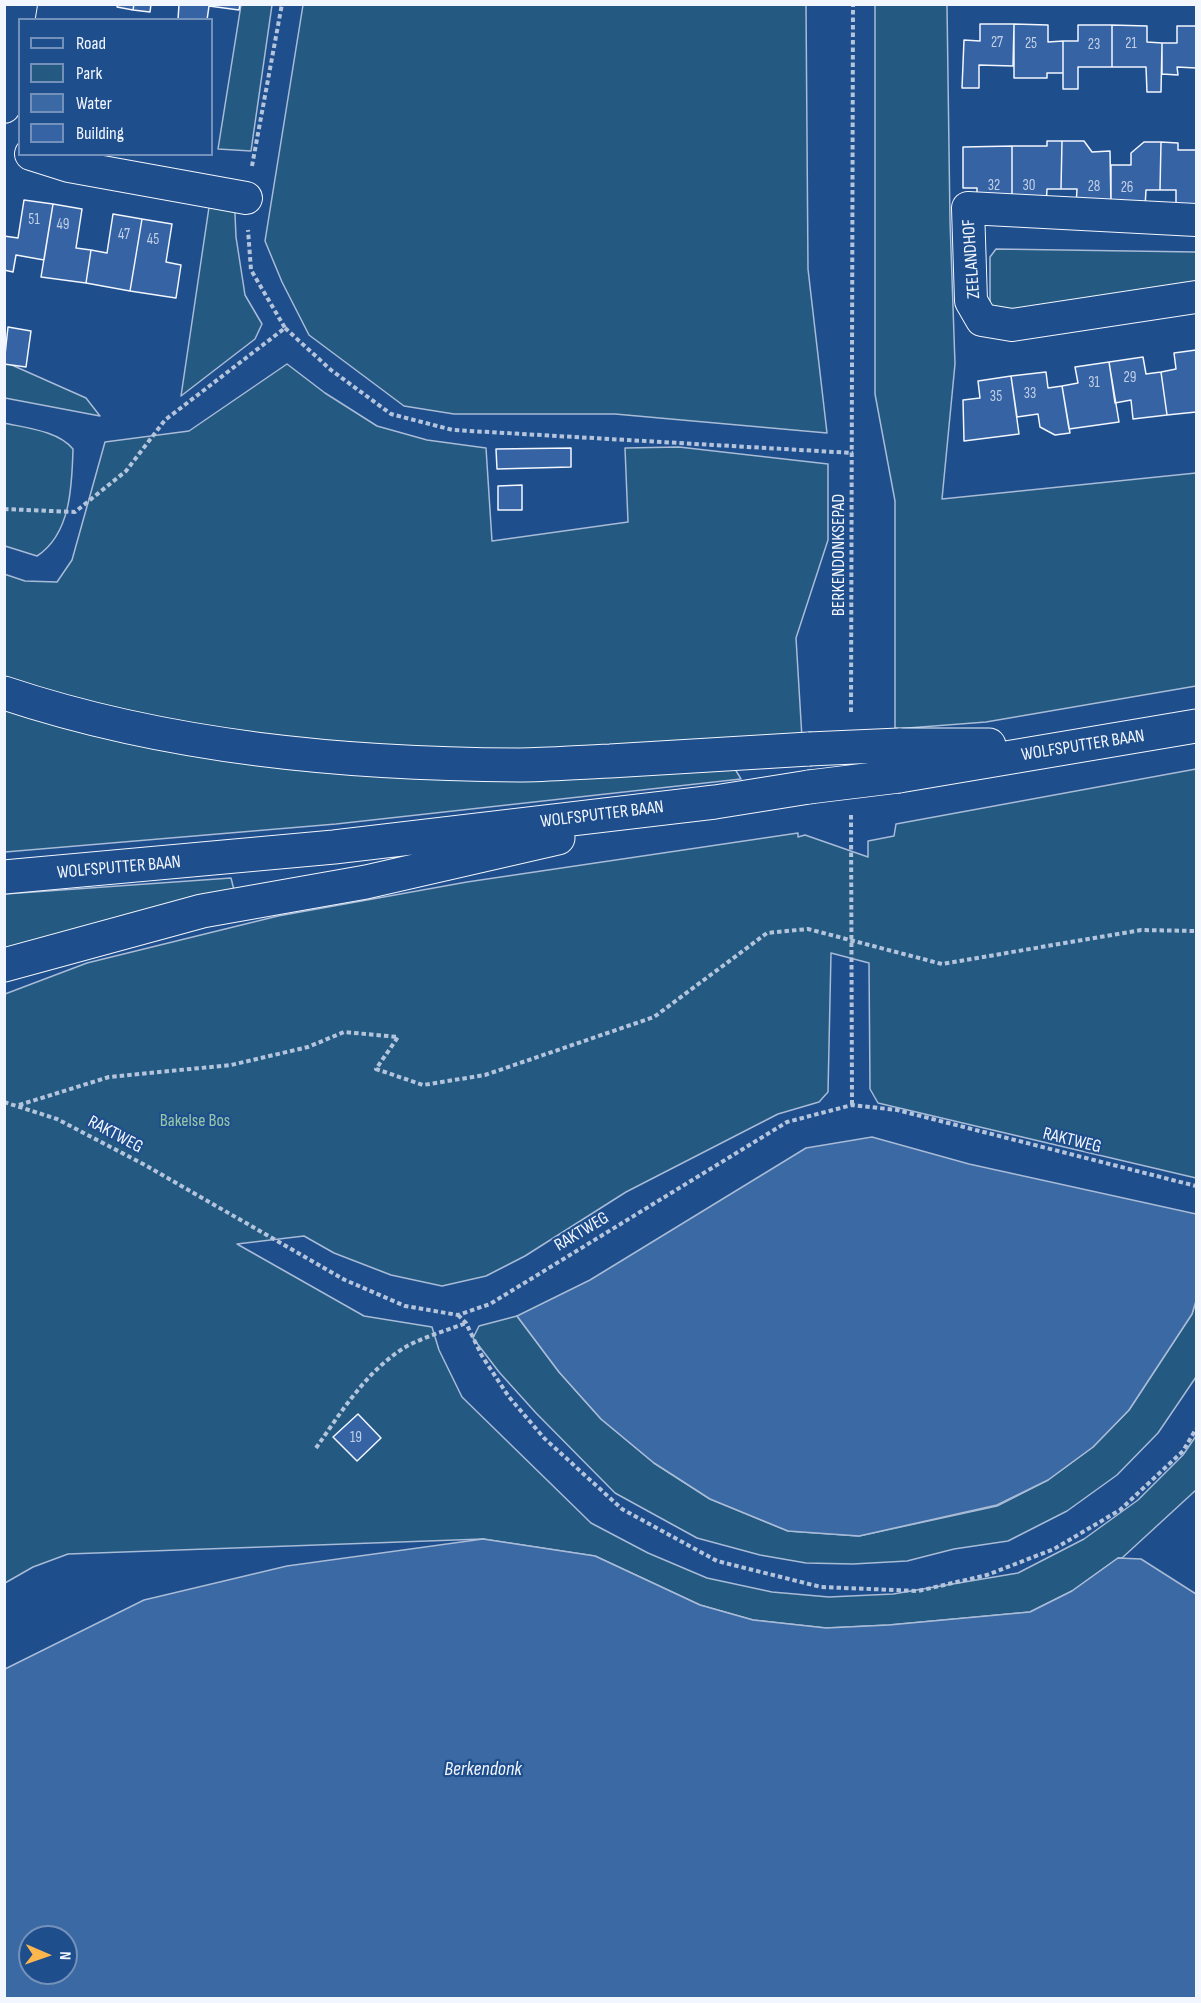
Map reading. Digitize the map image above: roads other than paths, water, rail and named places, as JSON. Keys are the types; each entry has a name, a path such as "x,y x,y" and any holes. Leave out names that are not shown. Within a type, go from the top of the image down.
{"main road":[{"path":"4,693 90,719 166,734 266,750 366,761 521,765 809,749 899,761"},
{"name":"WOLFSPUTTER BAAN","path":"4,877 334,847 715,802 809,787 899,761 1089,745 1197,726"},
{"path":"4,965 202,911 366,882 715,802"}],"street":[{"path":"4,107 18,22"},
{"path":"37,156 69,166 246,198"},
{"name":"ZEELANDHOF","path":"1197,220 968,208 971,301 982,320 1012,324 1197,297"}],"water":[{"path":"872,1137 969,1164 1196,1214 1196,1301 1192,1314 1129,1410 1093,1447 1048,1480 997,1505 859,1536 788,1531 710,1499 654,1463 601,1419 559,1372 517,1316 590,1280 806,1148"},
{"name":"Berkendonk","path":"483,1539 595,1556 700,1605 753,1620 826,1628 889,1625 1030,1612 1072,1591 1118,1558 1141,1559 1196,1594 1196,1998 5,1998 5,1669 144,1600 287,1566"}],"park label":[{"name":"Bakelse Bos","path":"195,1121"}]}
